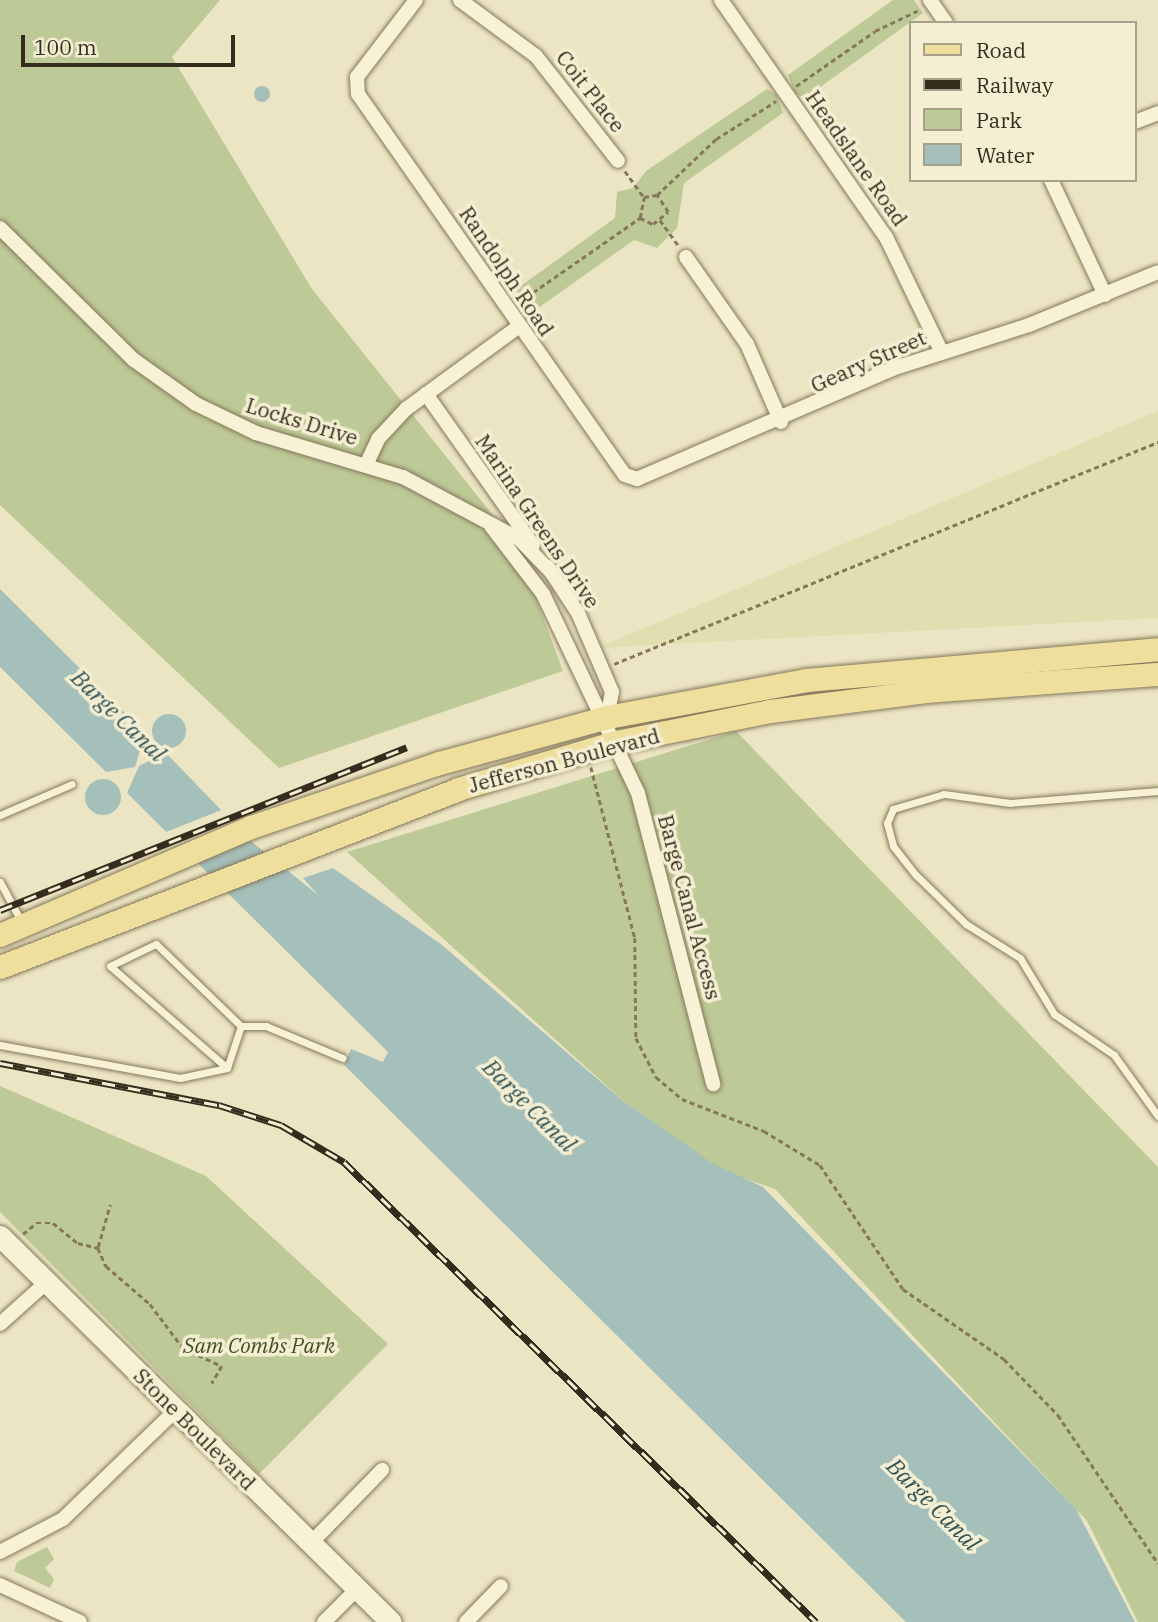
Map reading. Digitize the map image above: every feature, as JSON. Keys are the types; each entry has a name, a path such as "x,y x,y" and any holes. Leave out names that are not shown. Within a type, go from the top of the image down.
{"main road":[{"name":"Jefferson Boulevard","path":"0,935 144,869 251,827 439,763 607,717 798,681 1158,649"},
{"name":"Jefferson Boulevard","path":"0,967 298,847 616,743 770,711 913,693 1158,674"}],"street":[{"name":"Randolph Road","path":"416,0 357,77 358,94 375,122 625,475 637,479"},
{"name":"Coit Place","path":"460,0 556,76 618,161"},
{"name":"Headslane Road","path":"721,0 887,237 941,351"},
{"path":"930,0 945,21"},
{"path":"1137,121 1158,113"},
{"path":"1052,182 1105,295"},
{"name":"Locks Drive","path":"0,228 134,360 196,404 256,433 367,463 484,516 519,539 552,573"},
{"path":"686,257 747,344 781,422"},
{"name":"Geary Street","path":"637,479 781,422 941,351 1105,295 1158,272"},
{"path":"367,463 384,432 426,394 519,327"},
{"name":"Marina Greens Drive","path":"426,394 552,573 612,692 607,717"},
{"name":"Locks Drive","path":"484,516 543,594 607,717 616,743"},
{"name":"Barge Canal Access","path":"616,743 638,793 713,1084"},
{"name":"Stone Boulevard","path":"0,1236 391,1622"},
{"path":"0,1324 47,1282"},
{"path":"0,1552 62,1519 176,1410"},
{"path":"311,1543 382,1470"},
{"path":"0,1585 80,1622"},
{"path":"466,1622 501,1586"},
{"path":"324,1622 357,1589"}],"lane":[{"path":"0,815 72,784"},
{"path":"1158,791 1010,803 944,794 893,809 887,823 893,846 916,875 966,924 1020,958 1054,1014 1114,1055 1158,1116"},
{"path":"0,882 23,925"},
{"path":"227,1068 110,966 156,944 241,1026 266,1026 343,1058"},
{"path":"227,1068 241,1026"},
{"path":"0,1045 180,1079 227,1068"}],"path":[{"path":"794,88 875,31 917,11"},
{"path":"644,197 657,195 716,139 779,99"},
{"path":"618,161 644,197 640,218"},
{"path":"657,195 668,212 660,220"},
{"path":"507,310 640,218 660,220 686,257"},
{"path":"602,669 1158,442"},
{"path":"585,751 635,938 636,1038 656,1077 682,1098 765,1131 820,1165 903,1289 1004,1360 1058,1415 1158,1563"},
{"path":"110,1205 98,1248 106,1266 150,1304 183,1348 222,1366 212,1383"},
{"path":"23,1234 36,1223 53,1223 78,1243 98,1248"}],"shaded area":[{"path":"1158,411 1158,618 597,648"}],"green space":[{"path":"0,0 220,0 172,57 312,289 516,544 563,671 279,768 0,505"},
{"path":"893,0 914,0 923,13 805,98 795,93 788,75"},
{"path":"767,89 777,95 783,113 684,183 677,228 657,248 634,240 527,316 511,293 615,218 617,192 633,188 646,171"},
{"path":"736,731 1158,1167 1158,1622 1138,1622 1087,1521 775,1189 688,1159 347,852"},
{"name":"Sam Combs Park","path":"0,1086 206,1176 388,1344 259,1474 0,1212"},
{"path":"47,1547 54,1559 45,1568 54,1579 50,1588 14,1571 17,1562"}],"water":[{"path":"259,86 265,86 270,94 268,100 259,102 254,97 254,91"},
{"name":"Barge Canal","path":"0,589 145,733 135,767 106,772 0,667"},
{"path":"169,714 181,719 186,731 181,743 169,748 157,743 152,731 157,719"},
{"name":"Barge Canal","path":"166,753 251,841 318,895 303,878 333,868 442,945 622,1100 712,1163 763,1187 1076,1509 1135,1622 906,1622 344,1065 351,1049 383,1062 388,1052 127,793 139,766"},
{"path":"103,779 116,784 121,797 116,810 103,815 90,810 85,797 90,784"}],"pier":[{"path":"224,809 252,837 190,862 161,834"}],"railway":[{"path":"0,910 407,747"},
{"path":"0,1063 219,1105 281,1125 344,1162 816,1622"}]}
